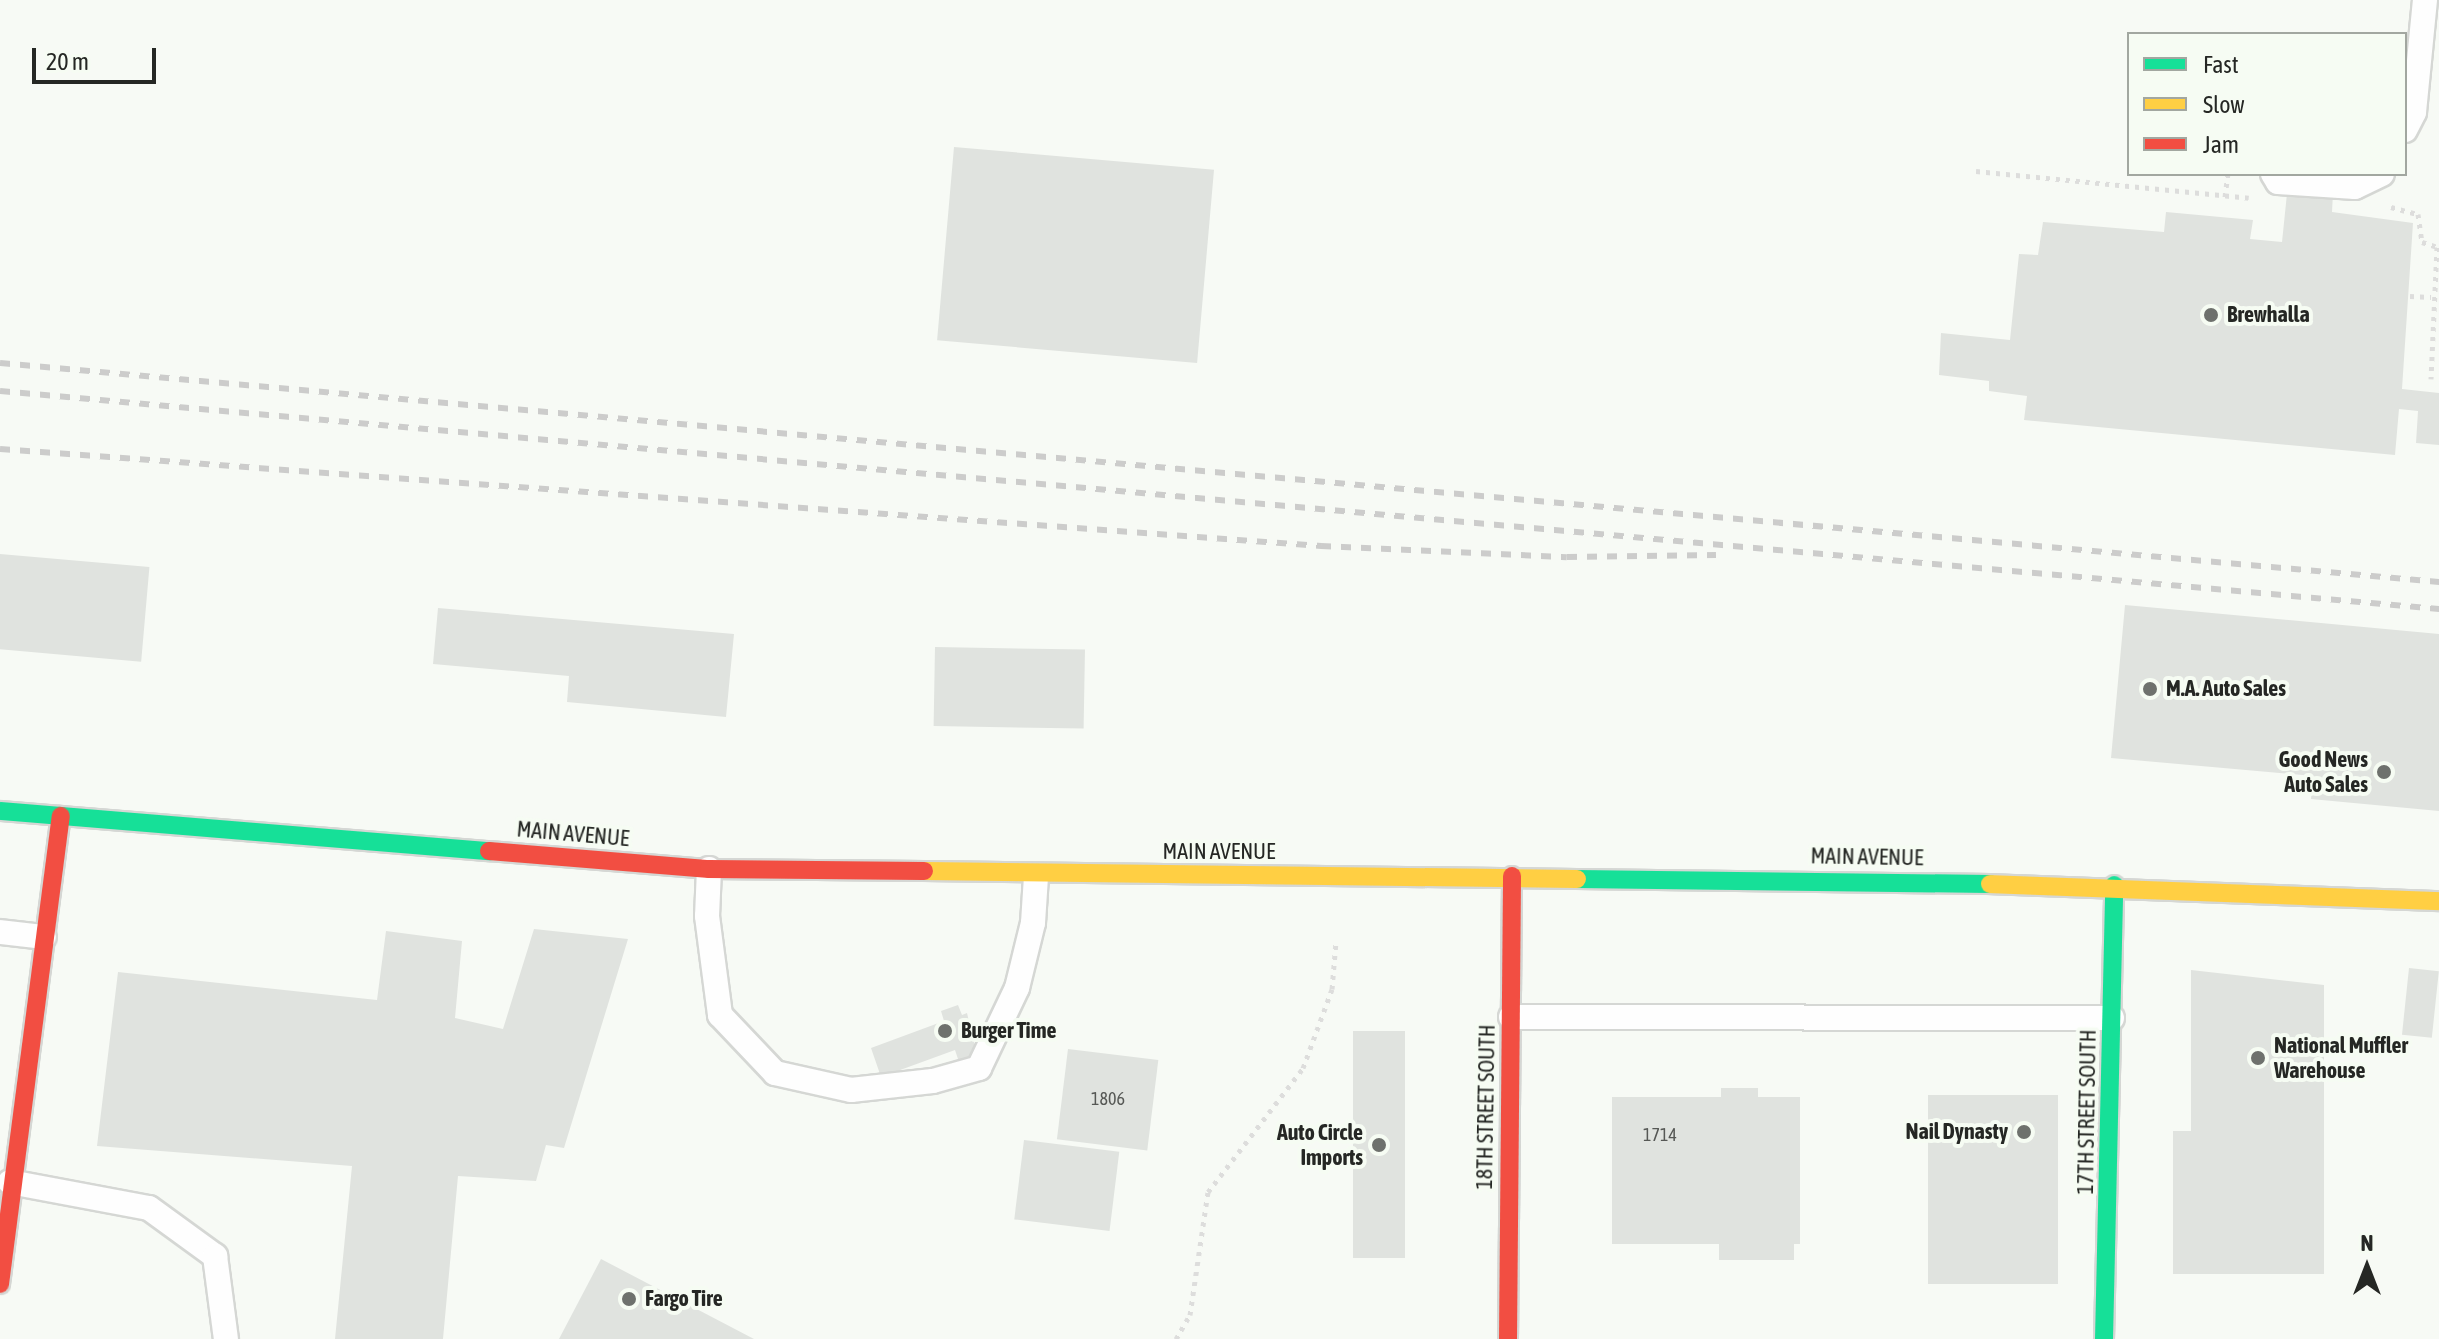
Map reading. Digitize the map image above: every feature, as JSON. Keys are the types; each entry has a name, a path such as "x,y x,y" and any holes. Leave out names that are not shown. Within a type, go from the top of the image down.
{"main road":[{"name":"MAIN AVENUE","path":"0,811 709,869 1036,876 1512,876 2114,885 2439,901"},
{"path":"0,1284 10,1182 8,1133 44,937 61,816"},
{"name":"18TH STREET SOUTH","path":"1508,1339 1512,876"},
{"name":"17TH STREET SOUTH","path":"2104,1339 2114,885"}],"lane":[{"path":"2407,126 2414,112 2425,0"},
{"path":"2274,176 2278,182 2355,187 2378,176"},
{"path":"709,869 707,916 720,1015 775,1073 851,1090 933,1081 979,1068 1017,988 1033,923 1036,876"},
{"path":"0,932 44,937"},
{"path":"1511,1017 2112,1018"},
{"path":"10,1182 149,1208 215,1256 226,1339"}],"path":[{"path":"1976,171 2257,198"},
{"path":"2225,197 2228,176"},
{"path":"2384,205 2418,214 2422,242 2437,247 2431,297 2431,379"},
{"path":"2410,296 2431,297"},
{"path":"1176,1339 1190,1315 1208,1192 1303,1068 1332,989 1336,941"}],"building":[{"path":"954,147 1214,170 1197,363 937,340"},
{"name":"Brewhalla","path":"2289,176 2334,176 2332,212 2413,223 2402,389 2439,393 2439,445 2416,443 2418,411 2399,409 2395,455 2024,420 2027,396 1989,391 1989,381 1939,375 1941,333 2010,340 2019,254 2038,255 2043,222 2164,232 2166,212 2253,220 2250,239 2282,242"},
{"path":"0,554 149,567 141,662 0,649"},
{"path":"2125,605 2439,634 2439,811 2311,799 2313,776 2111,758"},
{"path":"438,608 734,634 726,717 567,702 569,676 433,664"},
{"path":"935,647 1085,650 1084,729 934,726"},
{"path":"534,929 628,939 564,1148 546,1145 536,1181 458,1176 443,1339 335,1339 352,1166 97,1146 118,972 377,1000 386,931 462,941 455,1018 503,1029"},
{"path":"2409,968 2439,971 2432,1038 2402,1035"},
{"name":"National Muffler Warehouse","path":"2191,970 2324,985 2324,1274 2173,1274 2173,1131 2191,1131"},
{"name":"Burger Time","path":"958,1005 962,1015 967,1013 977,1055 959,1062 955,1050 881,1077 871,1048 944,1021 941,1011"},
{"name":"Auto Circle Imports","path":"1353,1031 1405,1031 1405,1258 1353,1258"},
{"path":"1068,1049 1158,1060 1147,1150 1057,1139"},
{"path":"1721,1088 1758,1088 1758,1097 1800,1097 1800,1244 1794,1244 1794,1260 1719,1260 1719,1244 1612,1244 1612,1097 1721,1097"},
{"path":"1928,1095 2058,1095 2058,1284 1928,1284"},
{"path":"1024,1140 1119,1152 1110,1231 1014,1219"},
{"name":"Fargo Tire","path":"601,1259 754,1339 559,1339"}],"railway":[{"path":"0,363 2439,582"},
{"path":"0,391 2439,609"},
{"path":"0,449 1321,546 1567,557 1716,555"}],"traffic: fast":[{"path":"0,811 489,851"},
{"path":"1577,879 1990,884"},
{"path":"2104,1339 2114,885"}],"traffic: slow":[{"path":"924,871 1577,879"},
{"path":"1990,884 2439,901"}],"traffic: jam":[{"path":"0,1284 61,816"},
{"path":"489,851 709,869 924,871"},
{"path":"1508,1339 1512,876"}],"place":[{"name":"Brewhalla","path":"2211,315"},
{"name":"M.A. Auto Sales","path":"2150,689"},
{"name":"Good News Auto Sales","path":"2384,772"},
{"name":"Burger Time","path":"945,1031"},
{"name":"National Muffler Warehouse","path":"2258,1058"},
{"name":"Nail Dynasty","path":"2024,1132"},
{"name":"Auto Circle Imports","path":"1379,1145"},
{"name":"Fargo Tire","path":"629,1299"}]}
